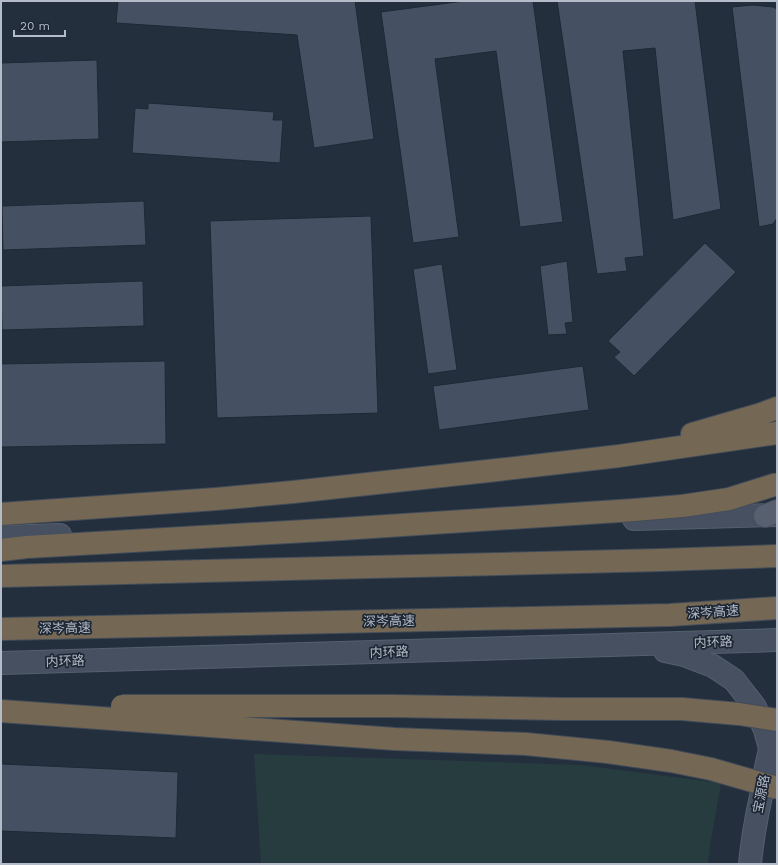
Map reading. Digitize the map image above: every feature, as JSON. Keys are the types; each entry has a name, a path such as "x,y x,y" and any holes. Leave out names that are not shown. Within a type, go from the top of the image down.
{"highway":[{"path":"619,456 777,408"},
{"path":"1,514 293,492 619,456 777,433"},
{"path":"1,550 27,547 682,506 729,500 777,484"},
{"path":"1,576 777,556"},
{"name":"深岑高速","path":"1,630 670,615 777,608"},
{"path":"1,706 393,706 562,709 682,709 739,714 777,720"},
{"path":"1,711 387,739 526,744 608,752 671,761 711,769 777,788"}],"main road":[{"path":"1,537 773,514"},
{"name":"内环路","path":"1,663 777,640"},
{"path":"640,645 684,655 713,666 734,680 755,708 765,730 770,748"},
{"name":"宝源路","path":"750,864 751,846 770,748 777,726"}],"green space":[{"path":"254,754 581,765 721,783 708,864 261,864"}],"building":[{"path":"118,1 355,1 374,139 314,148 297,35 116,23"},
{"path":"464,1 533,1 563,222 520,227 496,51 435,59 459,237 413,243 381,12"},
{"path":"557,1 695,1 721,209 673,220 655,48 623,51 644,256 625,258 627,271 597,274"},
{"path":"753,5 773,7 777,9 777,218 773,224 759,227 732,7"},
{"path":"97,60 99,139 1,142 1,63"},
{"path":"148,103 274,112 273,120 283,120 280,163 132,153 135,108 148,109"},
{"path":"144,201 146,245 3,250 2,206"},
{"path":"371,216 378,413 217,418 210,221"},
{"path":"705,243 736,272 634,376 614,357 620,352 608,341"},
{"path":"567,261 573,322 565,323 567,334 548,335 540,266"},
{"path":"442,264 457,370 428,374 413,269"},
{"path":"143,281 144,326 2,330 1,286"},
{"path":"165,361 166,444 1,447 1,364"},
{"path":"583,366 589,410 439,430 433,386"},
{"path":"1,764 178,772 176,838 1,831"}]}
